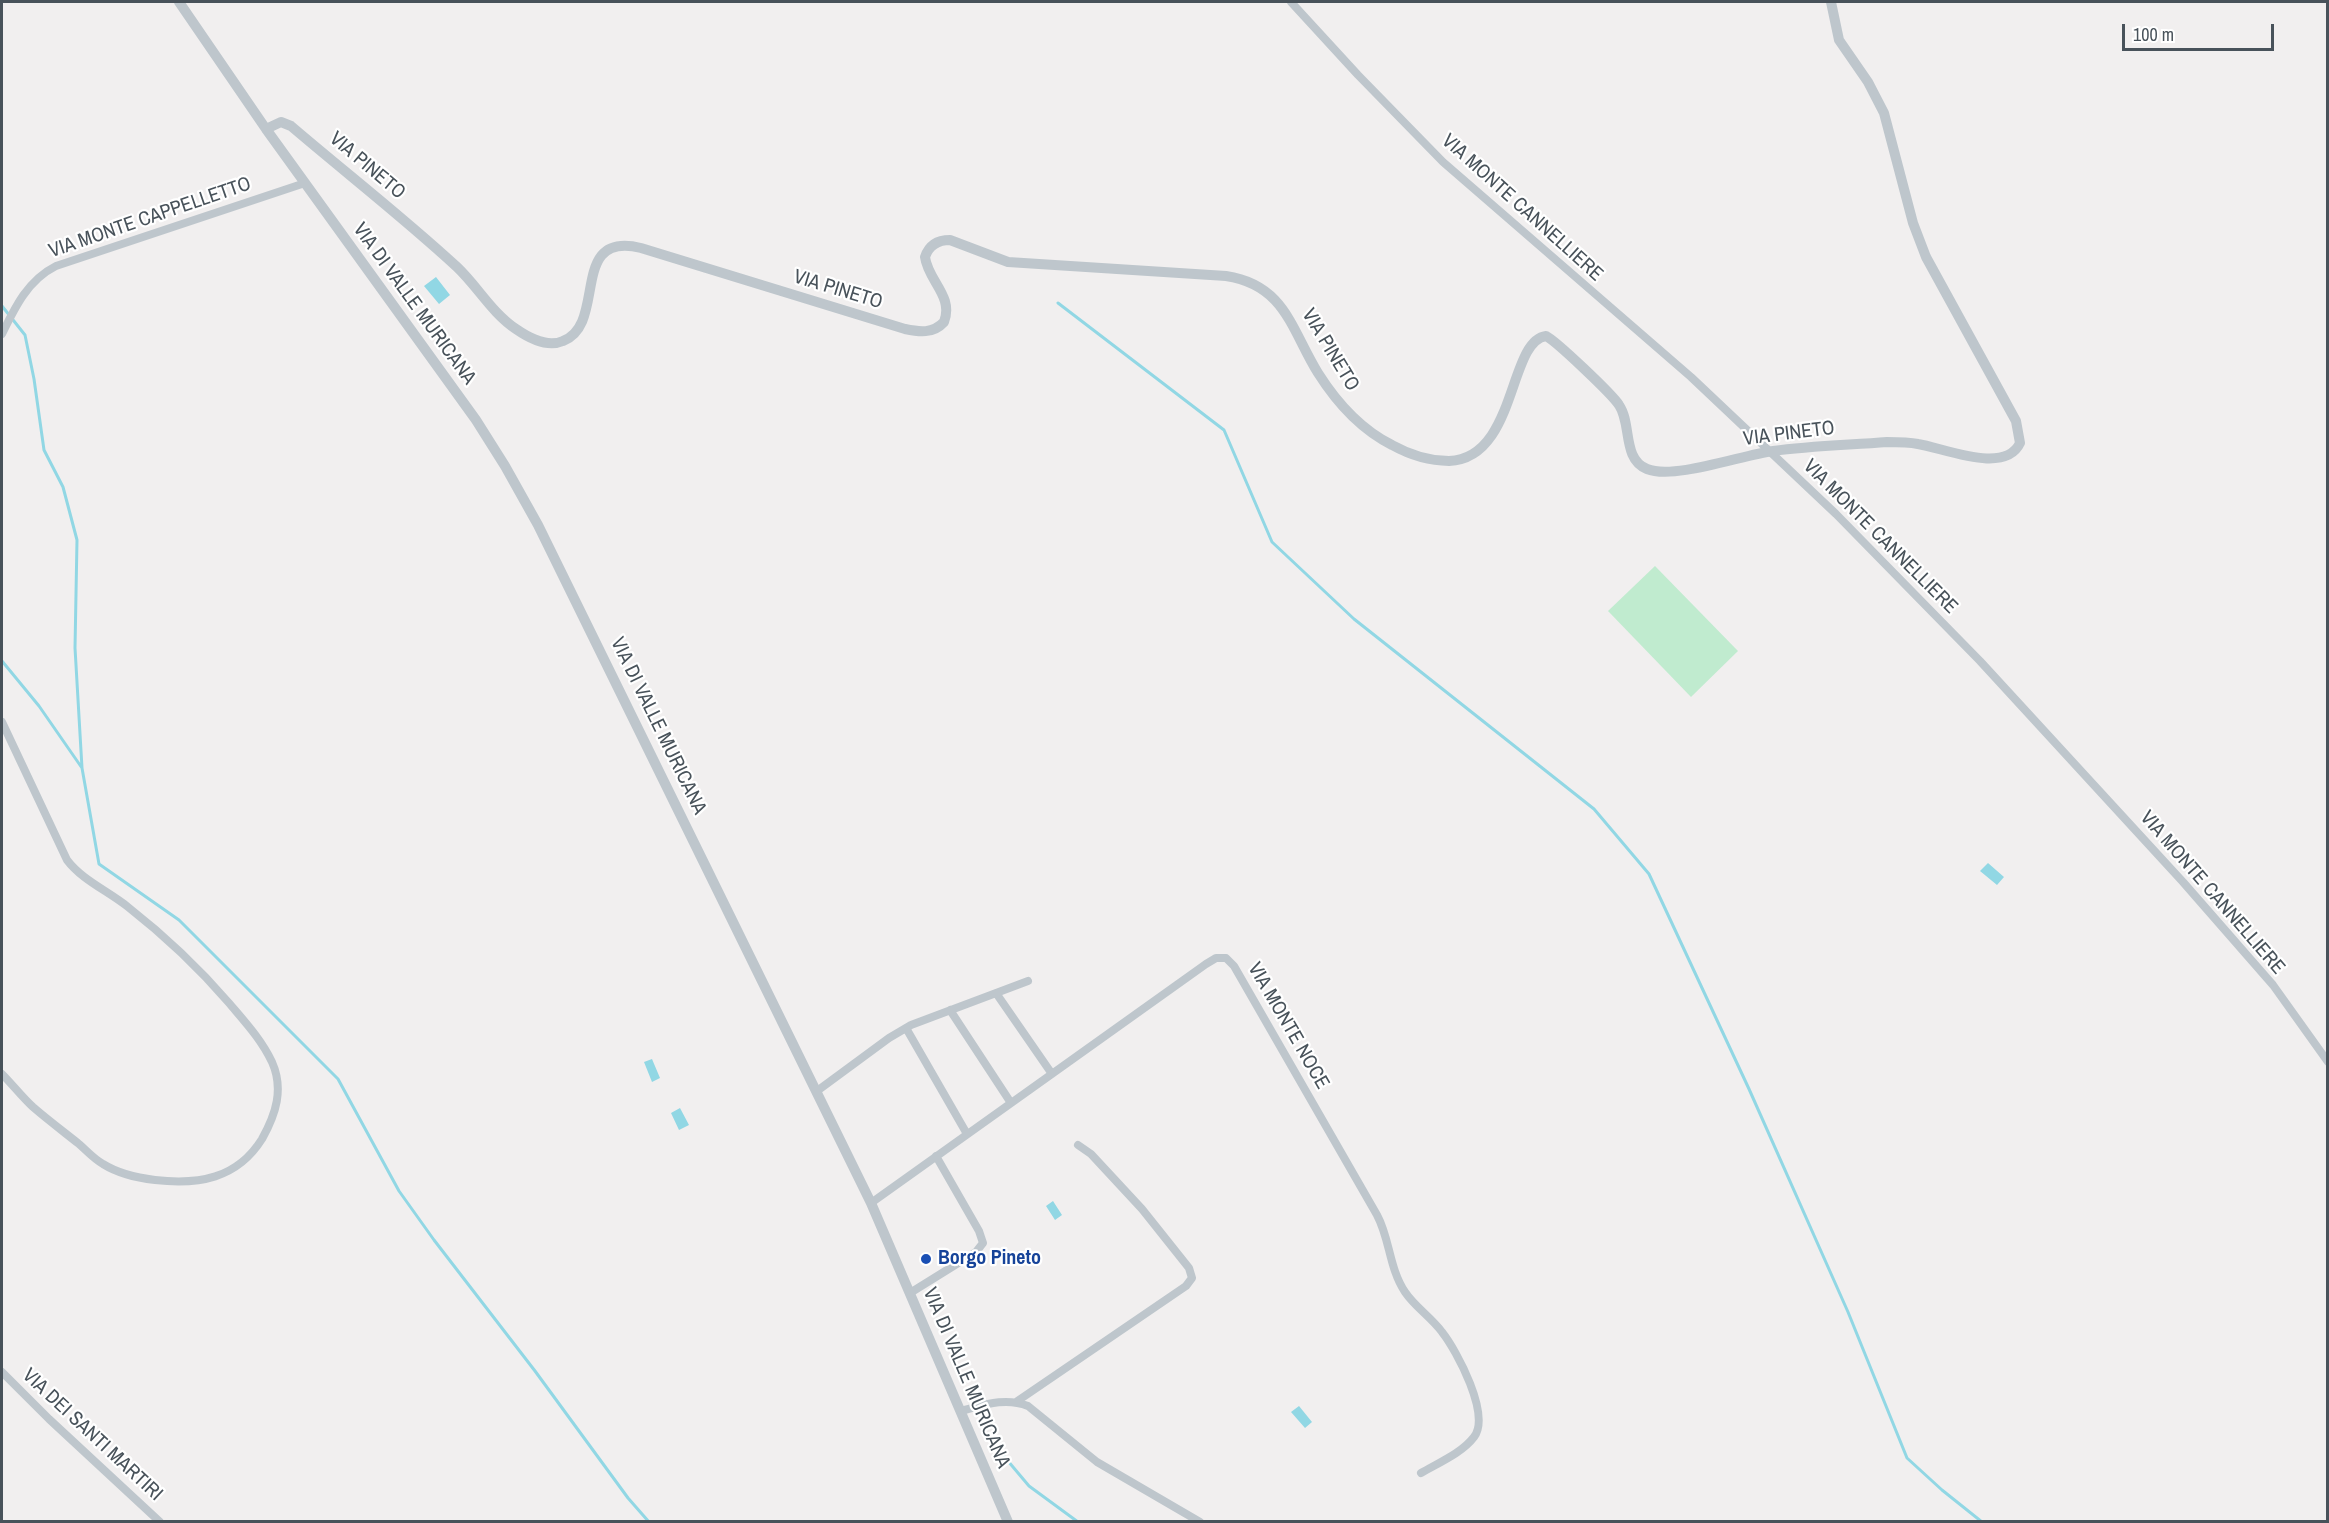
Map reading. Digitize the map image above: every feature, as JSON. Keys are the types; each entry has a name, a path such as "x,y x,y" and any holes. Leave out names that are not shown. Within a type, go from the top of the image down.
{"street":[{"name":"VIA DI VALLE MURICANA","path":"179,2 266,129 476,420 517,485 871,1203 1008,1521"},
{"name":"VIA MONTE CANNELLIERE","path":"1291,2 1351,68 1443,162 1691,377 1772,451 1980,661 2183,882 2272,985 2328,1062"},
{"name":"VIA PINETO","path":"266,129 281,122 291,126 457,267 506,322 530,338 543,342 561,342 578,331 583,322 597,262 606,251 626,246 641,248 905,329 929,331 944,322 947,310 943,295 925,257 932,245 943,240 950,240 1008,262 1226,276 1252,283 1271,295 1282,308 1323,381 1353,418 1384,441 1422,458 1454,460 1465,458 1479,449 1494,430 1508,406 1526,351 1536,339 1546,336 1617,402 1624,416 1633,456 1637,463 1647,469 1661,472 1681,470 1772,451 1908,442 1991,459 2011,454 2020,443 2016,421 1922,249 1884,113 1868,82 1839,40 1831,2"},
{"name":"VIA MONTE CAPPELLETTO","path":"2,334 28,287 43,273 56,266 305,183"},
{"path":"2,722 67,860 81,874 117,898 167,939 204,974 260,1041 275,1070 279,1093 276,1109 268,1128 244,1160 212,1179 199,1182 177,1182 136,1177 104,1165 32,1106 2,1074"},
{"name":"VIA MONTE NOCE","path":"871,1203 1209,962 1222,956 1230,960 1380,1220 1388,1238 1394,1270 1404,1290 1442,1331 1466,1373 1478,1413 1477,1433 1468,1443 1421,1473"},
{"path":"817,1091 906,1028 1028,981"},
{"path":"996,993 1052,1074"},
{"path":"950,1010 1011,1103"},
{"path":"906,1028 967,1134"},
{"path":"1016,1402 1186,1286 1192,1278 1189,1268 1142,1209 1091,1154 1078,1145"},
{"path":"910,1293 976,1252 983,1243 979,1231 936,1156"},
{"name":"VIA DEI SANTI MARTIRI","path":"2,1372 49,1419 160,1521"},
{"path":"961,1411 998,1401 1016,1402 1031,1408 1097,1462 1200,1521"}],"green space":[{"path":"1655,566 1738,651 1691,697 1608,611"}],"water":[{"path":"436,277 450,295 439,304 424,286"},
{"path":"1988,863 2004,877 1997,885 1980,871"},
{"path":"652,1059 660,1078 652,1082 644,1062"},
{"path":"680,1108 689,1125 679,1130 671,1113"},
{"path":"1053,1201 1062,1215 1055,1220 1046,1206"},
{"path":"1299,1406 1312,1422 1305,1428 1291,1412"}],"waterway":[{"path":"1058,303 1224,430 1272,542 1354,619 1594,809 1649,874 1749,1089 1848,1312 1907,1458 1982,1522"},
{"path":"2,306 25,335 44,450 63,487 77,540 75,648 82,768"},
{"path":"2,661 39,706 82,768 99,864 179,920 338,1079 399,1191 628,1498 649,1522"},
{"path":"997,1448 1029,1486 1078,1522"}],"place":[{"name":"Borgo Pineto","path":"926,1259"}]}
